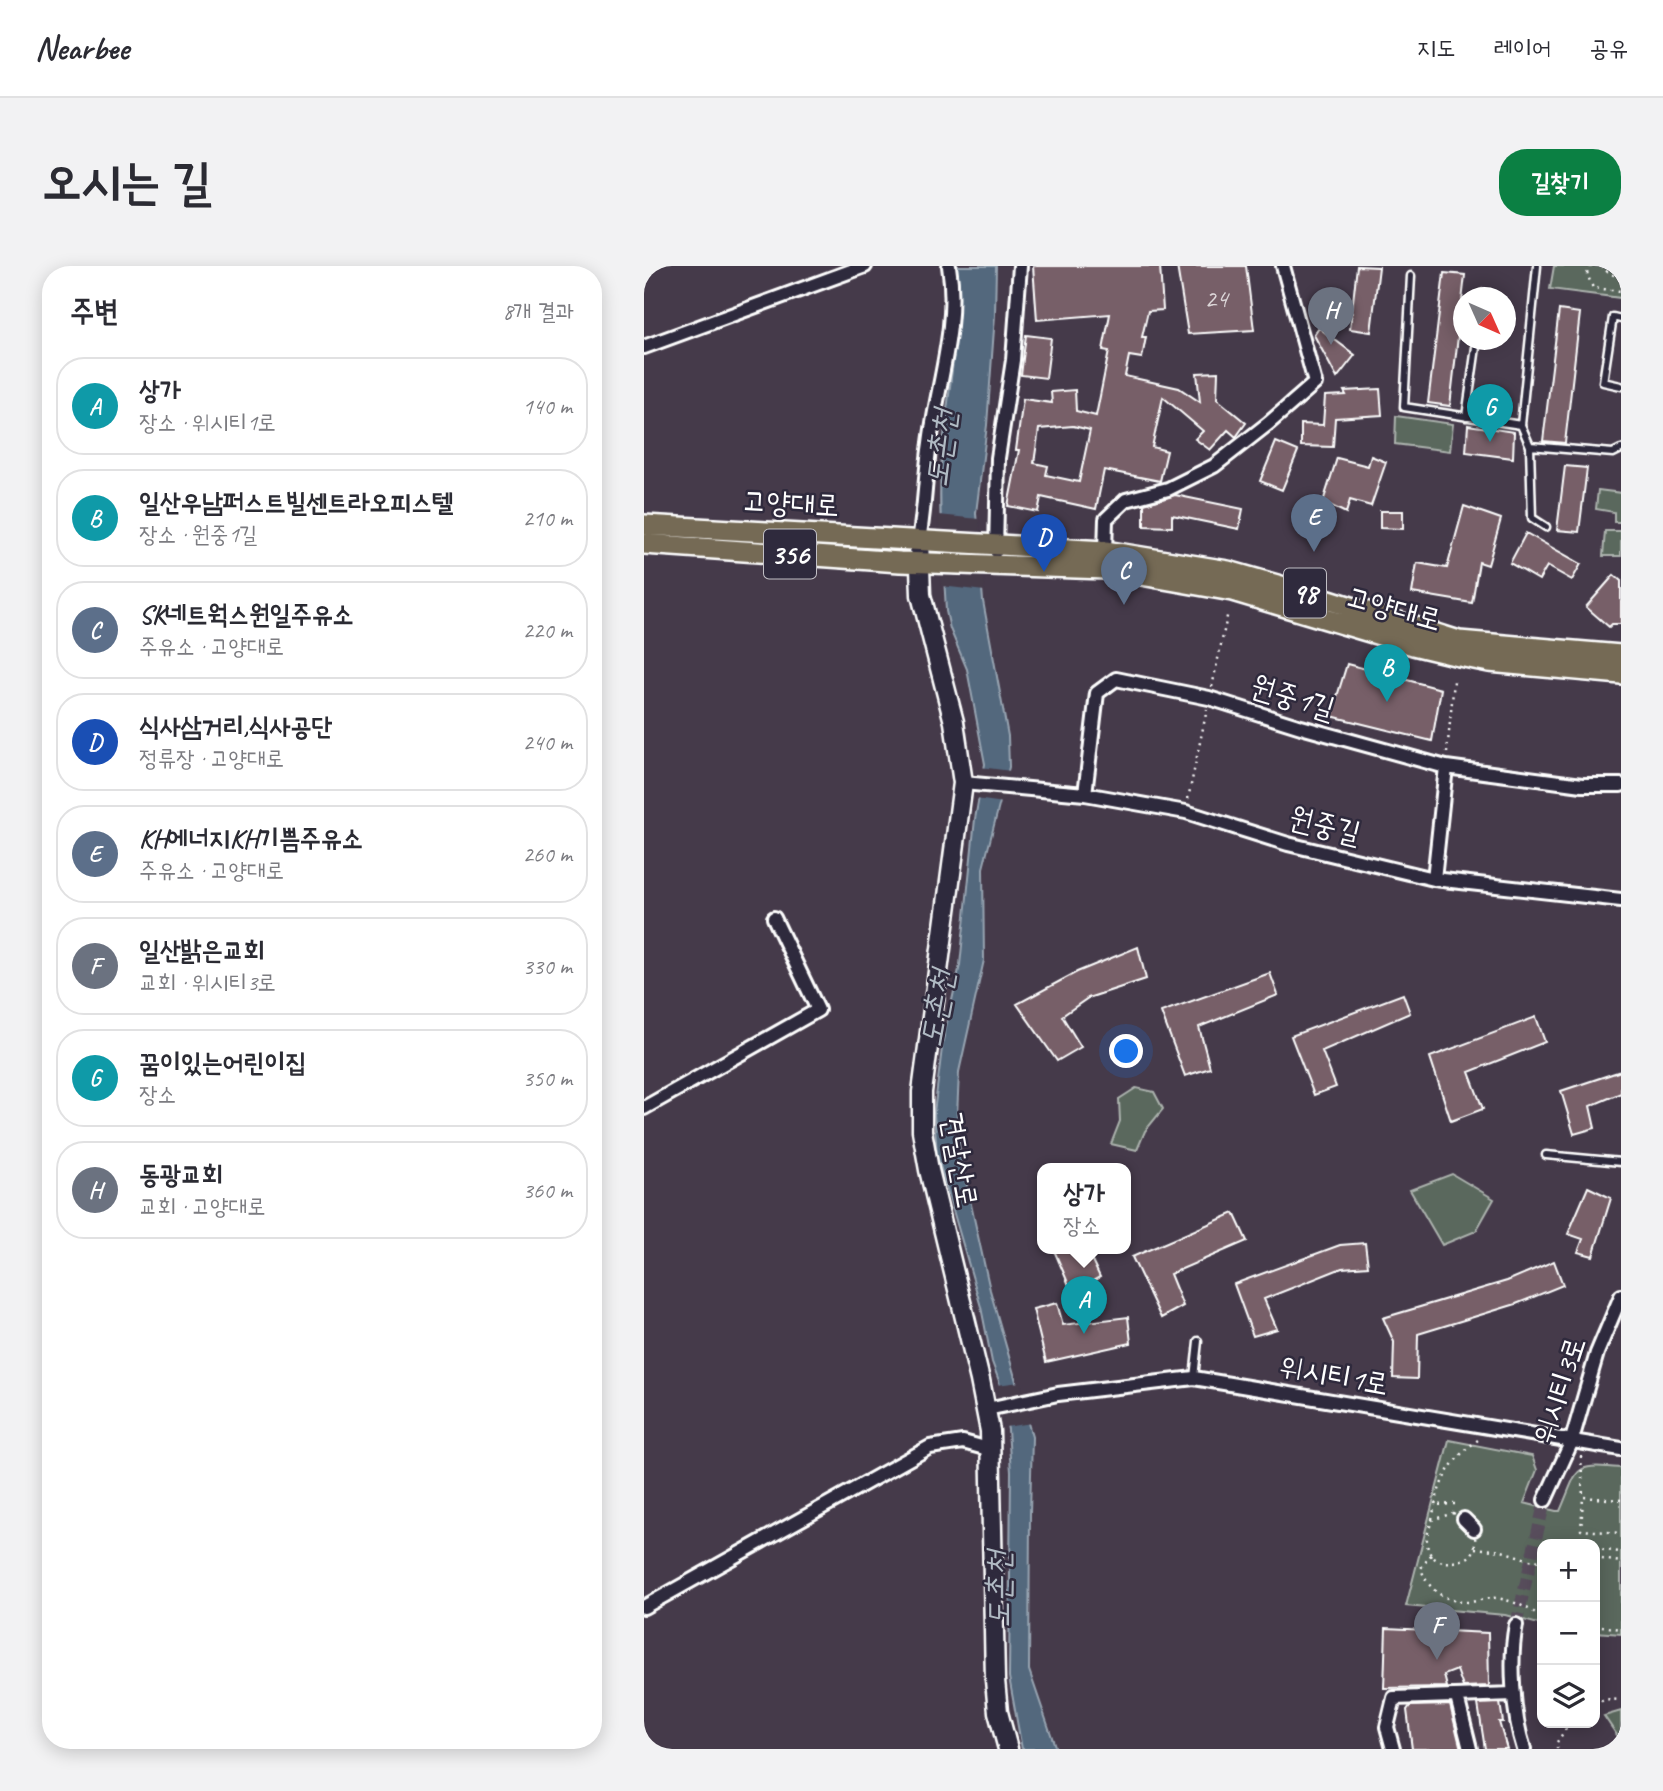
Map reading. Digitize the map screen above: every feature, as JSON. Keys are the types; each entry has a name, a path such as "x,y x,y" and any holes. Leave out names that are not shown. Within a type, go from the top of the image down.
{"main road":[{"name":"고양대로","path":"644,525 927,540"},
{"name":"356","path":"927,540 990,544"},
{"name":"고양대로","path":"644,544 928,562"},
{"name":"고양대로","path":"990,544 1105,551 1228,571 1322,597 1459,641 1621,655"},
{"name":"356","path":"928,562 992,565"},
{"name":"고양대로","path":"992,565 1107,569 1176,580 1232,591 1401,642 1459,656 1489,662 1621,674"}],"street":[{"path":"644,347 865,266"},
{"path":"927,540 929,443 948,339 953,286 949,266"},
{"path":"992,565 990,544 998,458 1013,360 1020,266"},
{"path":"1105,551 1106,519 1126,500 1168,489 1214,466 1315,383 1283,266"},
{"name":"견달산로","path":"927,540 928,562 923,605 969,783 921,1111 929,1170 992,1408 995,1680 998,1712 1008,1749"},
{"name":"원중1길","path":"1085,794 1097,693 1116,679 1209,698 1301,727 1447,760 1582,785 1621,785"},
{"path":"1434,879 1447,760"},
{"name":"원중길","path":"969,783 1085,794 1186,812 1287,844 1434,879 1621,900"},
{"path":"644,1108 818,1010 774,918"},
{"name":"위시티3로","path":"1545,1500 1572,1443 1597,1353 1621,1296"},
{"name":"위시티1로","path":"992,1408 1038,1398 1194,1378 1572,1443 1621,1449"},
{"path":"644,1608 930,1447 963,1442 992,1450"},
{"path":"1516,1625 1514,1693 1517,1729 1524,1749"},
{"path":"1393,1749 1387,1727 1394,1698 1514,1693"},
{"path":"1457,1697 1470,1749"}],"lane":[{"path":"1537,266 1521,425 1530,446 1532,518 1546,527"},
{"path":"1412,275 1404,407 1521,425"},
{"path":"1621,319 1613,317 1603,382 1621,386"},
{"path":"1466,416 1476,350"},
{"path":"1530,446 1613,453 1621,449"},
{"path":"1546,1156 1621,1162"},
{"path":"1194,1378 1198,1341"}],"path":[{"path":"1591,266 1587,275 1593,288 1621,291"},
{"path":"1601,266 1618,277 1621,276"},
{"path":"1212,687 1228,612"},
{"path":"1447,760 1454,681"},
{"path":"1188,802 1207,708"},
{"path":"1432,1520 1453,1513 1464,1519 1474,1529 1475,1548 1472,1555 1454,1563 1440,1561 1431,1555 1427,1543 1435,1505 1442,1479 1449,1466 1479,1439"},
{"path":"1581,1456 1581,1530 1621,1533"},
{"path":"1583,1497 1621,1500"},
{"path":"1435,1505 1455,1504"},
{"path":"1475,1548 1502,1551 1537,1560"},
{"path":"1600,1550 1621,1552"},
{"path":"1431,1555 1421,1568 1424,1581 1438,1593 1461,1602 1495,1598 1525,1606 1537,1614"},
{"path":"1600,1559 1621,1562"},
{"path":"1600,1626 1621,1629"},
{"path":"1600,1702 1605,1699 1621,1700"},
{"path":"1557,1749 1557,1742 1567,1728"}],"green space":[{"path":"1554,266 1621,266 1621,298 1550,289"},
{"path":"1396,416 1453,424 1450,451 1395,444"},
{"path":"1598,490 1621,493 1621,522 1614,522 1614,512 1596,509"},
{"path":"1605,531 1621,531 1621,556 1603,556"},
{"path":"1136,1088 1154,1092 1163,1109 1145,1131 1137,1150 1111,1144 1120,1121 1119,1099"},
{"path":"1452,1174 1494,1199 1476,1231 1442,1245 1410,1190"},
{"path":"1449,1440 1532,1456 1537,1470 1524,1503 1556,1511 1560,1511 1574,1477 1585,1468 1621,1468 1621,1634 1600,1632 1600,1539 1537,1539 1537,1624 1505,1615 1406,1606"},
{"path":"1621,1711 1621,1741 1604,1716"}],"water":[{"path":"956,266 996,266 987,425 976,513 983,601 1008,736 1009,767 983,868 984,960 959,1072 957,1116 960,1155 990,1290 1032,1437 1029,1670 1056,1749 1022,1749 1009,1677 1011,1472 1008,1430 981,1307 937,1155 934,1113 943,1040 960,965 975,819 985,764 967,669 950,629 946,611 940,504 943,445 957,317"}],"pier":[{"path":"938,515 979,519 985,591 941,586"},
{"path":"980,767 1011,771 1004,803 976,799"},
{"path":"1020,1382 1032,1423 1005,1427 997,1385"}],"building":[{"path":"1033,266 1160,266 1163,310 1148,311 1142,337 1146,337 1142,358 1129,356 1125,376 1179,388 1200,402 1197,373 1218,372 1217,399 1246,423 1236,437 1228,430 1210,450 1195,439 1203,431 1163,397 1152,447 1167,451 1160,481 1104,470 1096,509 1041,497 1038,512 1008,506 1019,450 1016,450 1023,399 1052,403 1051,392 1075,390 1076,411 1096,416 1109,351 1103,350 1110,314 1037,320","holes":["1073,426 1090,430 1079,482 1046,475 1048,466 1034,463 1039,429"]},
{"path":"1177,266 1246,266 1254,330 1188,334"},
{"path":"1357,266 1379,267 1371,332 1350,329"},
{"path":"1444,273 1465,275 1464,287 1453,287 1453,350 1456,350 1450,406 1428,403"},
{"path":"1559,310 1580,313 1565,443 1543,441"},
{"path":"1319,328 1355,355 1337,378 1314,335"},
{"path":"1026,335 1051,338 1046,378 1021,375"},
{"path":"1380,389 1382,415 1335,418 1333,447 1301,446 1301,424 1323,425 1325,396 1346,395 1344,391"},
{"path":"1468,425 1514,432 1513,458 1466,452"},
{"path":"1276,442 1298,451 1282,490 1260,481"},
{"path":"1371,456 1386,462 1371,506 1350,500 1346,513 1323,502 1337,458 1368,466"},
{"path":"1565,466 1587,468 1579,532 1557,530"},
{"path":"1175,495 1243,509 1239,529 1172,515 1172,527 1144,526 1144,504"},
{"path":"1464,506 1501,519 1488,565 1479,562 1472,603 1412,593 1417,563 1447,568"},
{"path":"1380,511 1403,511 1403,529 1380,528"},
{"path":"1526,533 1581,564 1572,580 1547,566 1539,580 1510,563"},
{"path":"1614,575 1621,581 1621,624 1612,624 1609,627 1586,607"},
{"path":"1347,664 1441,689 1432,741 1331,716"},
{"path":"1138,947 1146,979 1088,998 1062,1016 1081,1047 1057,1061 1017,1004 1077,972"},
{"path":"1270,973 1278,995 1199,1027 1210,1068 1185,1076 1161,1012"},
{"path":"1403,994 1410,1013 1322,1051 1336,1087 1314,1095 1291,1036"},
{"path":"1536,1017 1545,1042 1469,1072 1483,1109 1451,1121 1430,1057"},
{"path":"1621,1071 1621,1093 1590,1106 1595,1128 1574,1134 1561,1091"},
{"path":"1588,1187 1611,1198 1593,1256 1578,1252 1583,1239 1568,1234"},
{"path":"1234,1213 1247,1241 1170,1274 1183,1306 1161,1318 1132,1257"},
{"path":"1365,1243 1368,1266 1342,1268 1264,1299 1277,1329 1253,1336 1234,1284 1340,1245"},
{"path":"1056,1254 1089,1254 1100,1277 1072,1292"},
{"path":"1554,1261 1563,1285 1516,1304 1418,1334 1417,1379 1393,1378 1394,1342 1383,1318 1507,1281"},
{"path":"1057,1303 1063,1325 1128,1317 1131,1343 1046,1362 1033,1309"},
{"path":"1386,1628 1488,1633 1489,1686 1463,1687 1457,1670 1444,1675 1447,1687 1384,1688"},
{"path":"1500,1703 1503,1722 1499,1722 1507,1749 1485,1749 1478,1704"},
{"path":"1450,1705 1461,1749 1412,1749 1407,1710 1410,1706"}],"tunnel":[{"path":"1516,1625 1545,1500"}],"place":[{"name":"동광교회","path":"1331,345"},
{"name":"꿈이있는어린이집","path":"1490,442"},
{"name":"KH에너지KH기쁨주유소","path":"1314,552"},
{"name":"식사삼거리,식사공단","path":"1044,572"},
{"name":"SK네트웍스원일주유소","path":"1124,605"},
{"name":"일산우남퍼스트빌센트라오피스텔","path":"1387,702"},
{"name":"상가","path":"1084,1334"},
{"name":"일산밝은교회","path":"1437,1660"}],"water label":[{"name":"도촌천","path":"940,448"},
{"name":"도촌천","path":"936,1008"},
{"name":"도촌천","path":"998,1589"}]}
